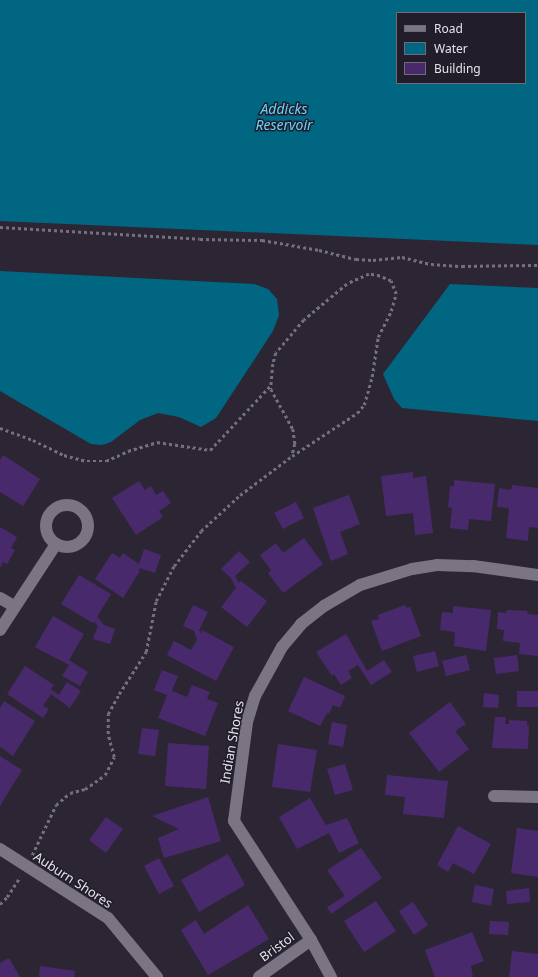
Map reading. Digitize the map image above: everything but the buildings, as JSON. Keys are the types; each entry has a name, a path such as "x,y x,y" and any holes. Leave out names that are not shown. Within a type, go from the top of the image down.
{"street":[{"path":"0,630 14,606 56,544"},
{"name":"Indian Shores","path":"331,977 311,940 234,821 247,722 255,696 282,647 301,624 324,606 360,585 398,573 437,565 473,566 538,574"},
{"path":"0,598 14,606"},
{"path":"494,796 538,797"},
{"name":"Auburn Shores","path":"0,849 108,918 157,977"},
{"name":"Bristol","path":"260,977 311,940"}],"path":[{"path":"0,227 200,239 262,240 320,250 356,259 373,260 402,258 431,264 462,266 538,266"},
{"path":"0,904 7,897 27,866 56,805 70,793 85,789 104,775 114,757 108,734 108,714 146,652 156,601 174,566 201,531 240,495 292,456 327,434 364,405 372,377 378,337 391,311 396,294 390,281 380,276 369,274 347,284 304,320 276,353 271,389 293,429 294,444 292,456"},
{"path":"0,428 33,440 64,455 87,460 106,460 128,450 157,442 210,450 272,384"}],"water":[{"name":"Addicks Reservoir","path":"0,0 538,0 538,245 0,221"},
{"path":"0,271 254,284 268,289 277,299 279,315 273,331 216,418 201,427 179,417 158,413 140,420 111,442 102,445 91,444 0,391"},
{"path":"450,284 538,288 538,421 402,408 394,399 383,374"}]}
